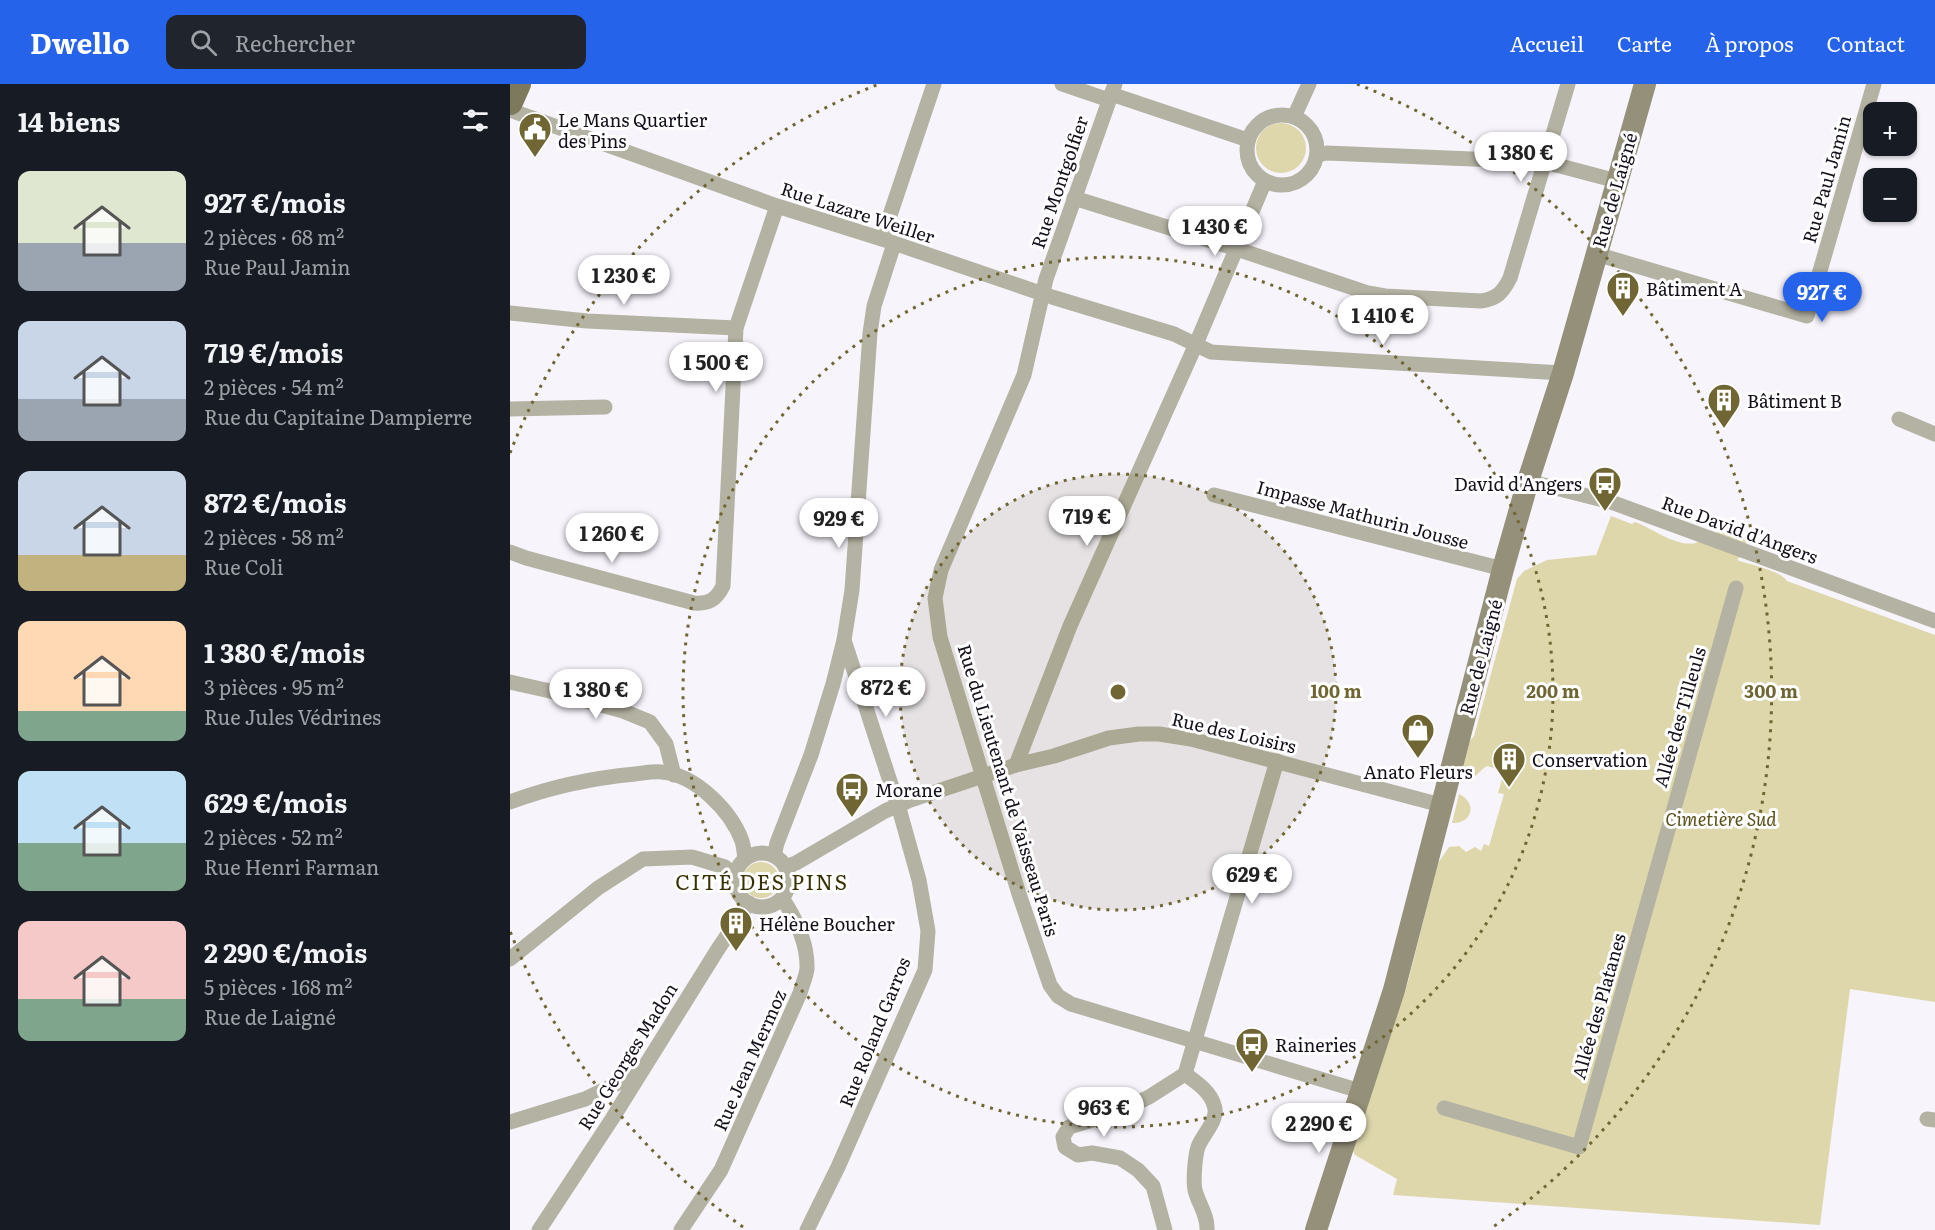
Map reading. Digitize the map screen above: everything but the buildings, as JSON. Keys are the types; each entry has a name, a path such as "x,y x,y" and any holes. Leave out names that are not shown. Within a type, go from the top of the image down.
{"main road":[{"path":"510,102 518,84"}],"street":[{"path":"780,862 760,853 751,855 738,866 735,876 738,892 748,903 762,907 772,905 782,898 787,890 789,878 780,862 777,843 811,755 844,640 852,590 870,333 874,306 888,241 934,84"},
{"path":"1062,84 1112,92 1248,140"},
{"path":"1294,117 1309,84"},
{"path":"1074,198 1368,293 1385,296 1489,300 1499,296 1510,278 1568,84"},
{"name":"Rue de Laigné","path":"1316,1230 1394,990 1503,569 1528,481 1563,373 1645,84"},
{"name":"Rue Paul Jamin","path":"1596,254 1806,316 1874,84"},
{"name":"Rue Montgolfier","path":"1043,294 1046,279 1112,92"},
{"name":"Rue Lazare Weiller","path":"510,110 777,206 1043,294 1174,334 1212,352 1563,373"},
{"path":"1275,116 1294,117 1312,132 1317,155 1314,166 1298,182 1276,185 1265,181 1253,171 1247,156 1248,140 1252,131 1266,119 1275,116"},
{"path":"1317,155 1327,153 1545,162 1617,181"},
{"path":"1016,765 1070,626 1196,344 1265,181"},
{"path":"510,552 694,603 704,604 713,601 719,595 723,586 736,328 777,206"},
{"name":"Rue du Lieutenant de Vaisseau Paris","path":"1043,294 1024,375 941,570 935,598 940,637 1019,894 1050,985 1058,996 1071,1004 1360,1091"},
{"path":"510,313 587,321 736,328"},
{"path":"510,409 605,407"},
{"path":"1899,418 1935,434"},
{"name":"Rue David d'Angers","path":"1528,481 1611,502 1935,621"},
{"name":"Impasse Mathurin Jousse","path":"1214,495 1503,569"},
{"name":"Allée des Tilleuls","path":"1655,876 1736,588"},
{"name":"Rue Roland Garros","path":"807,1230 838,1167 925,970 928,931 919,880 844,640"},
{"path":"511,683 623,711 650,722 666,744 674,775"},
{"name":"Rue des Loisirs","path":"780,862 897,805 1016,765 1054,756 1109,738 1139,734 1159,734 1191,739 1442,805"},
{"path":"1165,1230 1152,1186 1138,1170 1120,1158 1092,1153 1078,1155 1065,1147 1063,1137 1069,1127 1116,1113 1149,1097 1185,1074 1277,761"},
{"path":"510,802 541,790 618,776 662,772 698,785 723,809 743,843 745,859"},
{"path":"510,959 598,888 643,859 692,857 725,867 735,876"},
{"name":"Allée des Platanes","path":"1444,1108 1579,1147 1655,876"},
{"name":"Rue Jean Mermoz","path":"681,1230 721,1170 800,993 807,970 804,943 793,913 782,898"},
{"name":"Rue Georges Madon","path":"539,1230 748,903"},
{"path":"510,1122 585,1099 641,1072"},
{"path":"1185,1074 1203,1088 1215,1105 1215,1115 1198,1148 1194,1188 1204,1212 1207,1230"}],"green space":[{"path":"1276,123 1286,123 1299,130 1306,143 1306,153 1299,166 1286,173 1276,173 1267,169 1260,162 1256,153 1256,143 1260,134 1267,127"},
{"name":"Cimetière Sud","path":"1611,516 1632,524 1635,522 1672,540 1688,544 1696,543 1712,534 1731,531 1746,540 1747,549 1737,560 1772,571 1787,581 1935,635 1935,1002 1850,989 1820,1225 1393,1195 1397,1179 1355,1155 1352,1149 1379,1062 1408,982 1438,863 1449,847 1459,846 1466,852 1475,847 1481,851 1484,844 1489,846 1504,794 1498,793 1502,779 1494,768 1487,766 1472,778 1460,774 1467,744 1474,736 1517,579 1524,571 1547,560 1596,555"},
{"path":"1459,794 1469,802 1470,812 1464,820 1452,823"},
{"path":"761,862 774,867 779,880 774,893 761,898 748,893 743,880 748,867"}],"place":[{"name":"Le Mans Quartier des Pins","path":"535,158"},
{"name":"Bâtiment A","path":"1623,317"},
{"name":"Bâtiment B","path":"1724,429"},
{"name":"David d'Angers","path":"1605,512"},
{"name":"Anato Fleurs","path":"1418,759"},
{"name":"Conservation","path":"1509,788"},
{"name":"Morane","path":"852,818"},
{"name":"Hélène Boucher","path":"736,952"},
{"name":"Raineries","path":"1252,1073"}],"district":[{"name":"CITÉ DES PINS","path":"762,880"}]}
